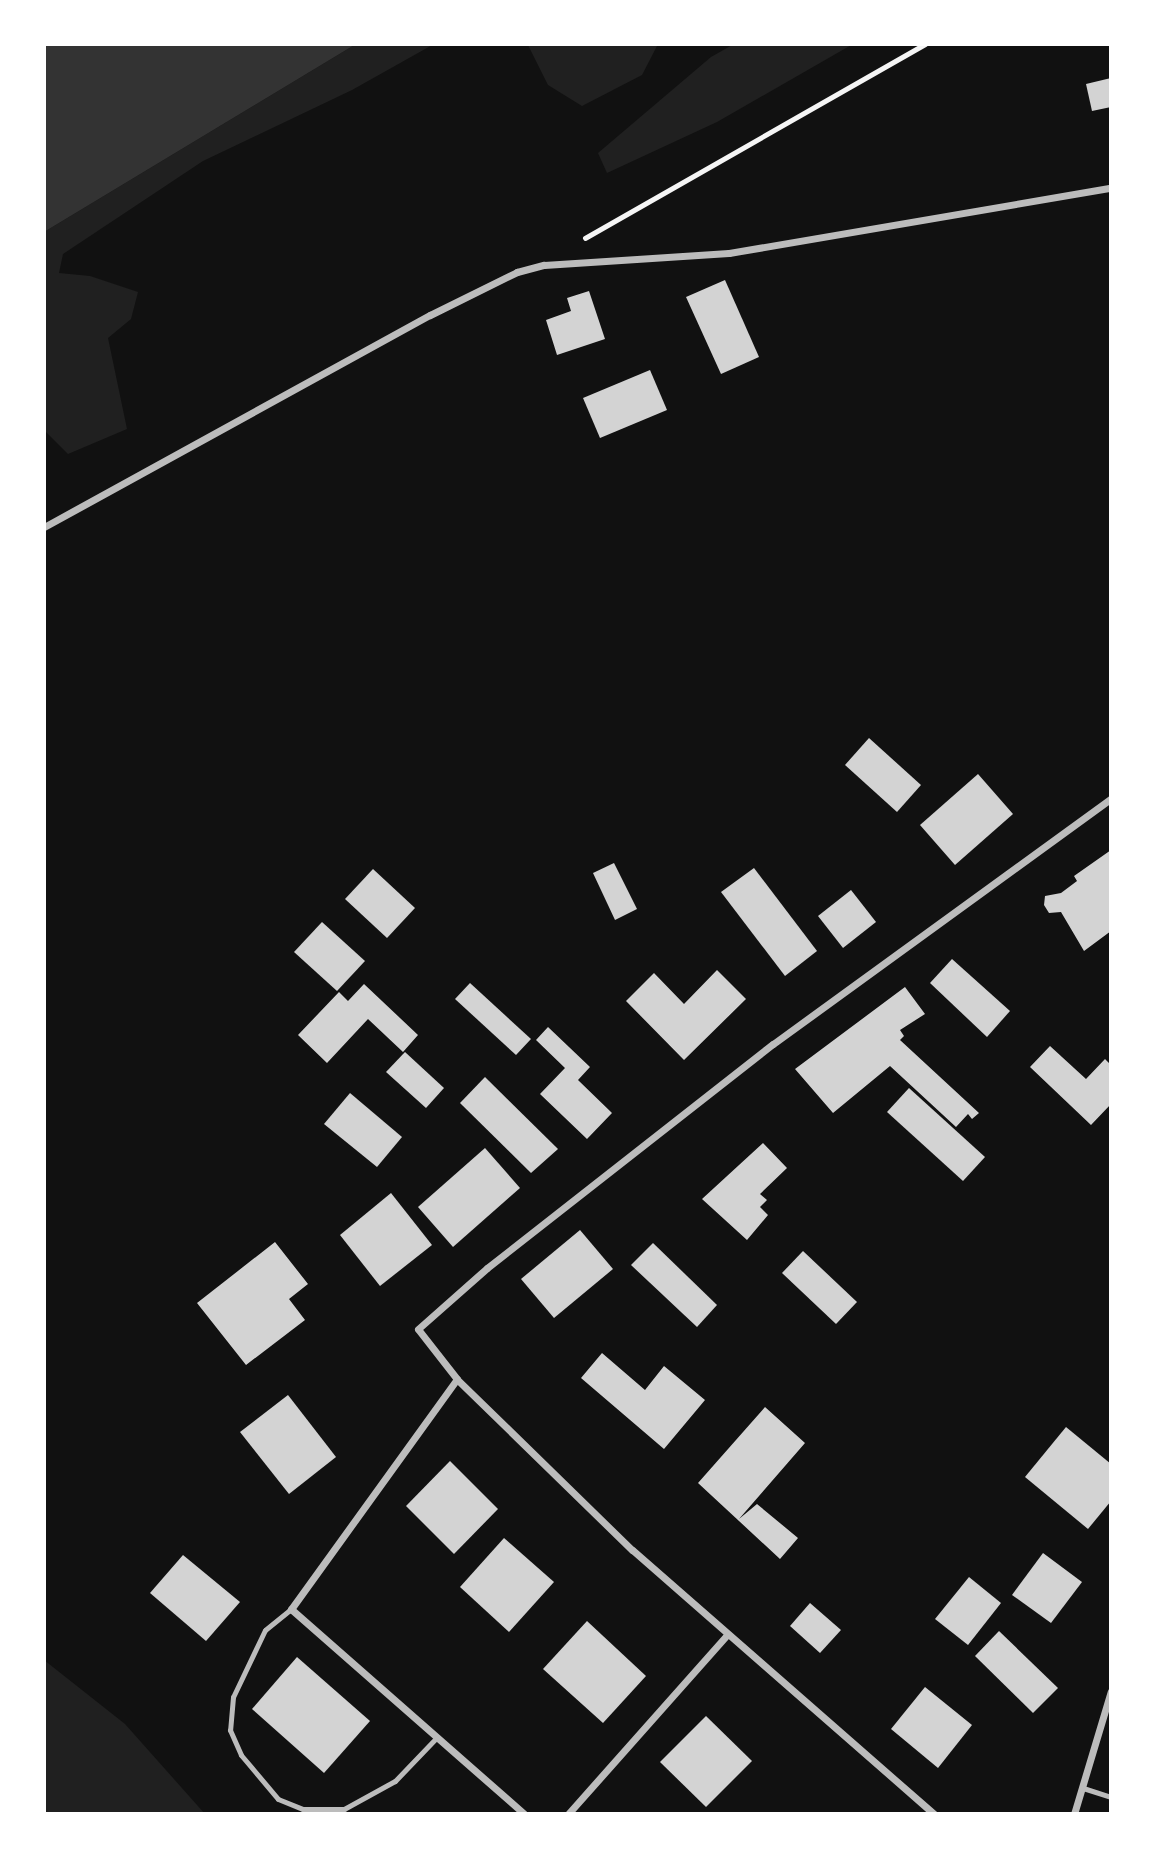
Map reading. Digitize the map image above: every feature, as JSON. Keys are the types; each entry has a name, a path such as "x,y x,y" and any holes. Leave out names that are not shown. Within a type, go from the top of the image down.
{"street":[{"path":"44,527 430,315 517,272 544,265 729,253 1111,188"},
{"path":"934,1814 632,1550 457,1379 418,1329 487,1268 783,1037 1111,798"},
{"path":"457,1379 291,1609 524,1814"},
{"path":"568,1814 727,1635"},
{"path":"1074,1814 1111,1691"}],"lane":[{"path":"291,1609 265,1630 233,1697 230,1730 241,1755 278,1799 303,1809 344,1809 395,1781 437,1737"},
{"path":"1083,1788 1111,1797"}],"path":[{"path":"582,239 925,44"}],"shaded area":[{"path":"44,44 356,44 44,232"},
{"path":"356,44 434,44 352,90 203,161 63,254 59,273 90,276 138,292 131,319 108,338 127,429 68,454 44,430 44,232"},
{"path":"658,44 642,75 582,106 548,85 528,45"},
{"path":"734,44 853,44 717,122 607,173 598,153 711,57"},
{"path":"44,1660 125,1724 205,1814 44,1814"}],"building":[{"path":"1111,78 1111,107 1092,111 1086,84"},
{"path":"725,280 759,357 721,374 686,297"},
{"path":"589,291 605,339 557,355 546,320 571,311 567,298"},
{"path":"650,370 667,410 600,438 583,398"},
{"path":"869,738 921,785 897,812 845,765"},
{"path":"978,774 1013,814 955,865 920,825"},
{"path":"1111,850 1111,931 1084,951 1061,912 1049,913 1044,905 1045,896 1061,893 1077,881 1074,876"},
{"path":"614,863 637,909 615,920 593,873"},
{"path":"754,868 817,951 785,976 721,892"},
{"path":"373,869 415,908 387,938 345,899"},
{"path":"851,890 876,922 843,948 818,916"},
{"path":"322,922 365,961 337,991 294,952"},
{"path":"952,959 1010,1011 987,1037 930,983"},
{"path":"717,970 746,999 684,1060 626,1001 654,973 684,1004"},
{"path":"470,983 531,1039 516,1055 455,999"},
{"path":"364,984 418,1035 403,1052 368,1019 327,1063 298,1035 339,992 348,1001"},
{"path":"905,987 925,1014 900,1030 904,1036 900,1040 979,1113 972,1119 968,1114 956,1127 890,1066 833,1113 795,1069"},
{"path":"548,1027 590,1067 578,1080 612,1113 587,1139 540,1094 565,1068 536,1040"},
{"path":"1050,1046 1086,1079 1105,1059 1111,1065 1111,1104 1091,1125 1030,1067"},
{"path":"405,1052 444,1088 426,1108 386,1072"},
{"path":"485,1077 558,1149 531,1173 460,1103"},
{"path":"909,1088 985,1157 963,1181 887,1112"},
{"path":"350,1093 402,1137 377,1167 324,1124"},
{"path":"763,1143 787,1168 760,1194 767,1200 760,1207 768,1215 747,1240 702,1199"},
{"path":"485,1148 520,1188 453,1247 418,1207"},
{"path":"391,1193 432,1245 380,1286 340,1235"},
{"path":"580,1230 613,1269 554,1318 521,1279"},
{"path":"275,1242 308,1284 289,1299 305,1320 246,1365 197,1303"},
{"path":"653,1243 717,1305 697,1327 631,1265"},
{"path":"803,1251 857,1302 836,1324 782,1273"},
{"path":"602,1353 645,1390 664,1366 705,1400 664,1449 581,1378"},
{"path":"288,1395 336,1457 289,1494 240,1432"},
{"path":"765,1407 805,1443 739,1519 757,1504 798,1538 780,1559 698,1483"},
{"path":"1066,1427 1111,1464 1111,1501 1088,1529 1025,1477"},
{"path":"450,1461 498,1509 454,1554 406,1506"},
{"path":"504,1538 554,1582 509,1632 460,1587"},
{"path":"1043,1553 1082,1582 1051,1623 1012,1595"},
{"path":"183,1555 240,1602 206,1641 150,1593"},
{"path":"969,1577 1001,1603 968,1645 935,1619"},
{"path":"810,1603 841,1630 820,1653 790,1626"},
{"path":"587,1621 646,1676 603,1723 543,1669"},
{"path":"999,1631 1058,1688 1033,1713 975,1656"},
{"path":"297,1657 370,1721 324,1773 252,1709"},
{"path":"925,1687 972,1725 938,1768 891,1729"},
{"path":"706,1716 752,1761 706,1807 660,1762"}]}
